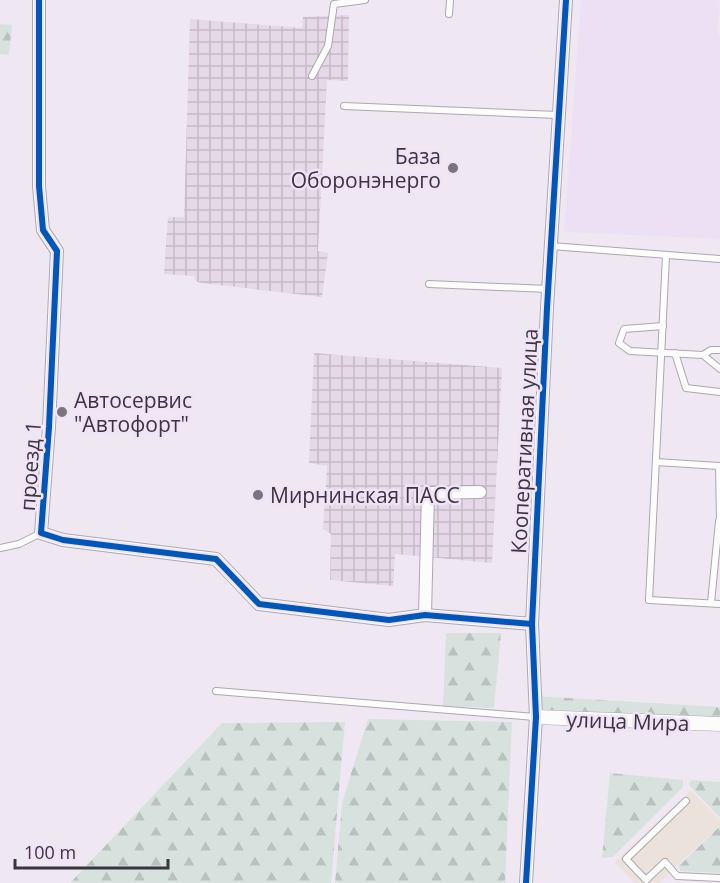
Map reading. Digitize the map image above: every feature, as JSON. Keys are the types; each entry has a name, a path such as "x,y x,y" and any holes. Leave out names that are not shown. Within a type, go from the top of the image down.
{"street":[{"name":"проезд 1","path":"39,0 39,186 43,230 57,251 49,427 41,533 63,540 216,559 259,604 389,620 425,615 532,624"},
{"name":"Кооперативная улица","path":"526,883 536,717 532,624 550,246 566,0"},
{"path":"425,615 428,493 480,492"},
{"name":"улица Мира","path":"536,717 720,724"}],"lane":[{"path":"312,76 328,46 334,4 365,0"},
{"path":"449,14 450,0"},
{"path":"344,106 558,116"},
{"path":"550,246 720,259"},
{"path":"666,256 649,600 720,604"},
{"path":"429,284 548,289"},
{"path":"663,326 624,329 619,342 630,351 703,355 720,369"},
{"path":"703,355 711,350 720,350"},
{"path":"675,353 686,388 720,392"},
{"path":"656,462 720,466 720,521 711,603"},
{"path":"0,548 19,544 41,533"},
{"path":"216,691 536,717"},
{"path":"686,801 626,859 646,880 665,862 677,876 720,878"}],"shaded area":[{"path":"581,0 720,0 717,35 720,36 720,239 564,232"},
{"path":"349,15 348,81 327,80 318,251 328,253 322,297 201,283 196,281 194,276 164,274 168,217 184,217 190,19 302,28 303,17"},
{"path":"314,353 502,368 492,563 395,554 393,586 330,580 331,534 323,529 327,466 309,463"},
{"path":"691,790 720,820 720,825 659,883 635,883 615,862"}],"green space":[{"path":"0,24 12,25 9,55 0,54"},
{"path":"446,633 501,633 494,708 443,706"},
{"path":"535,696 720,707 720,720 533,709"},
{"path":"368,719 512,722 505,883 335,883 342,803"},
{"path":"345,722 331,883 70,883 222,723"},
{"path":"610,773 683,780 683,787 613,857 602,858"},
{"path":"691,780 720,782 720,818 689,785"},
{"path":"720,826 720,873 680,871 679,866"}],"cycle path":[{"path":"39,0 39,186 43,230 57,251 49,427 41,533 63,540 216,559 259,604 389,620 425,615 532,624"},
{"path":"526,883 536,717 532,624 547,308 566,0"}],"place":[{"name":"База Оборонэнерго","path":"453,168"},
{"name":"Автосервис \"Автофорт\"","path":"62,412"},
{"name":"Мирнинская ПАСС","path":"258,495"}]}
